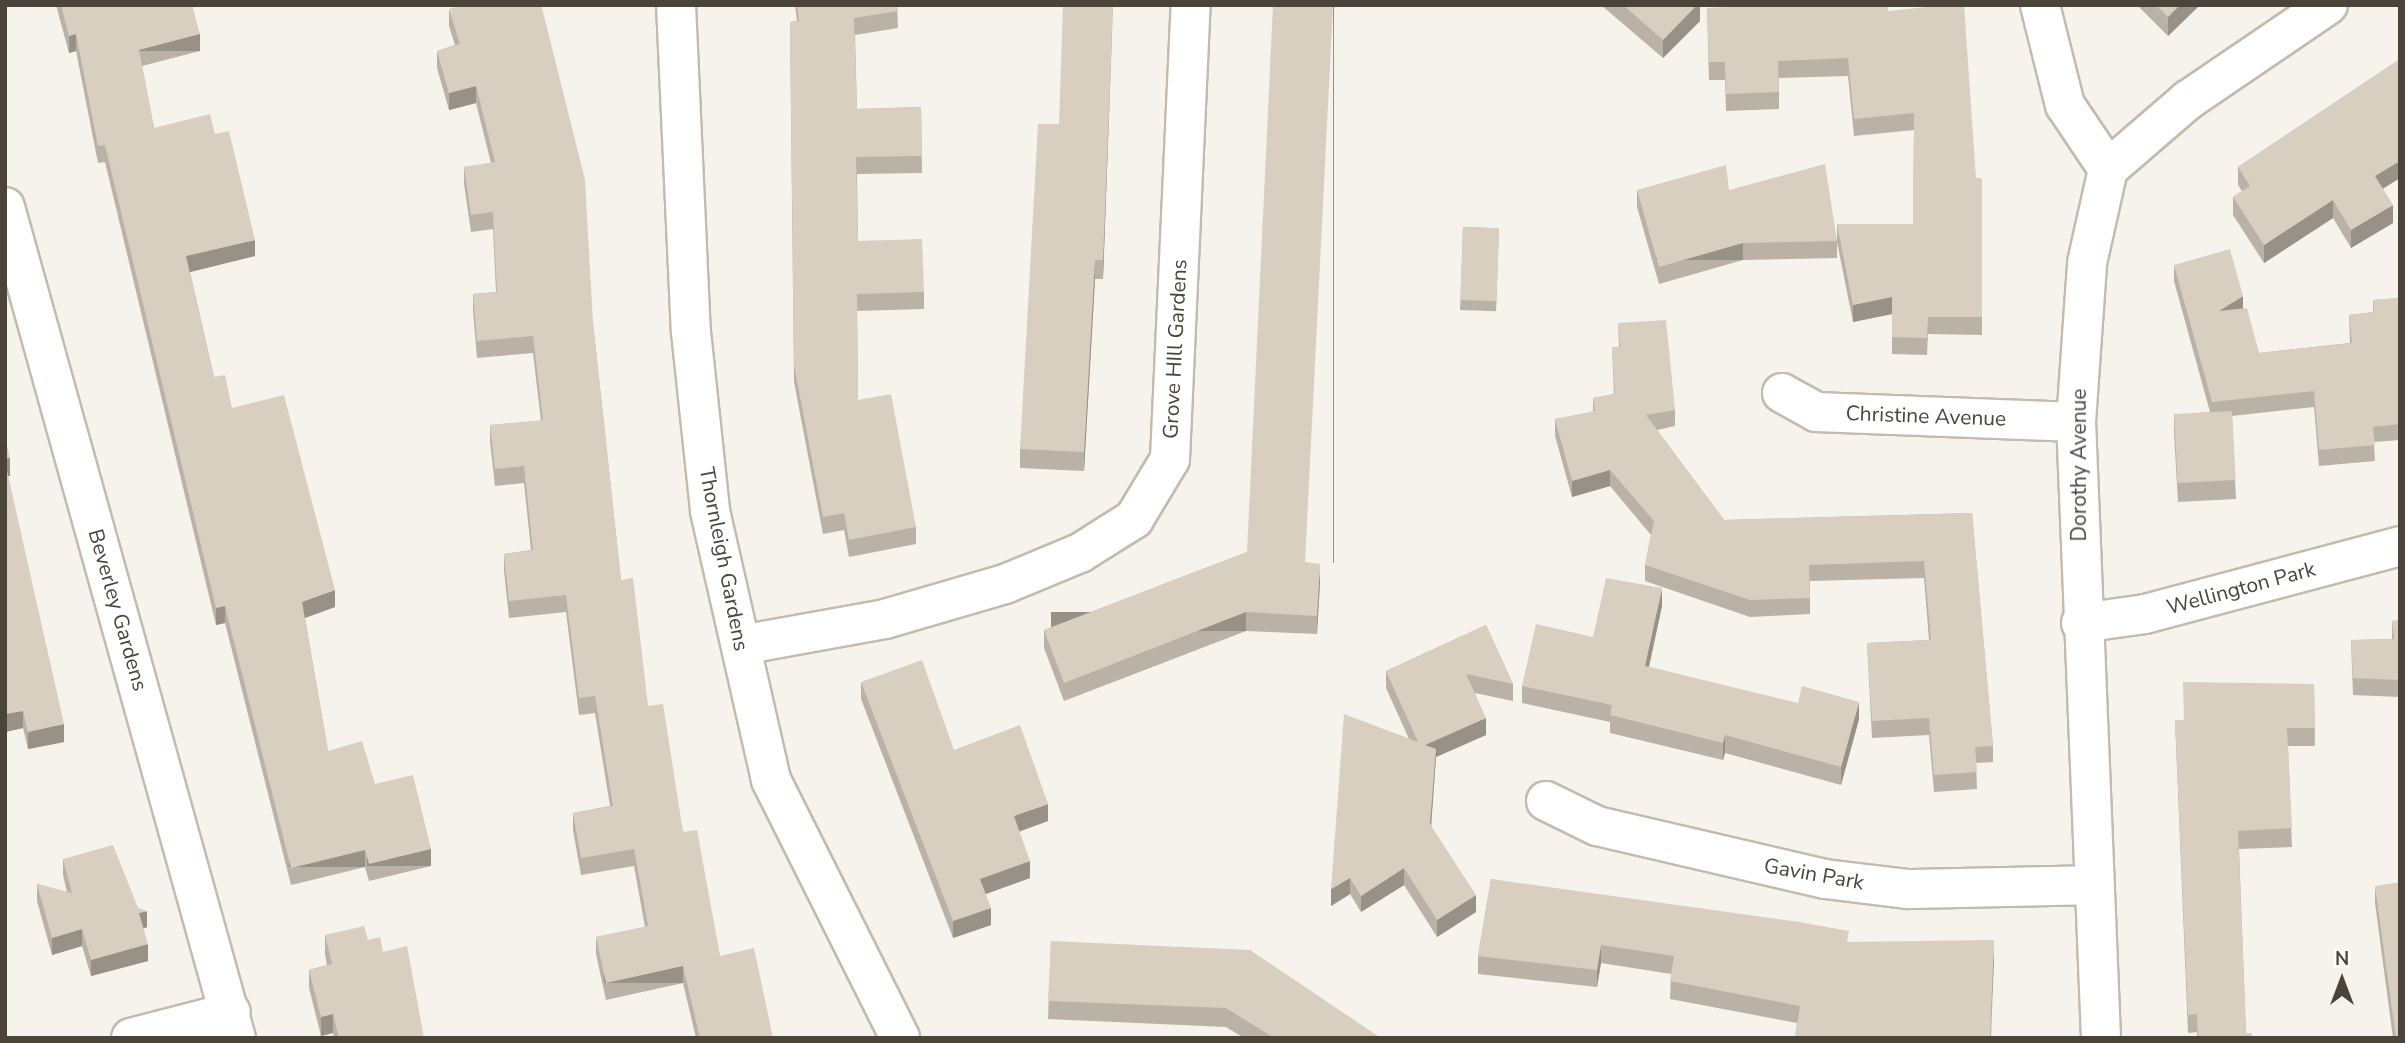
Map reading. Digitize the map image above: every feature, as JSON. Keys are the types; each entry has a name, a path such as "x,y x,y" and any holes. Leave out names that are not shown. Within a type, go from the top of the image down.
{"street":[{"name":"Thornleigh Gardens","path":"676,5 691,332 710,511 771,780 900,1038"},
{"name":"Grove HIll Gardens","path":"741,645 885,619 1005,583 1080,553 1135,519 1170,459 1191,5"},
{"path":"2039,5 2065,105 2108,169 2188,100 2328,5"},
{"name":"Dorothy Avenue","path":"2101,1038 2081,624 2076,422 2087,263 2108,169"},
{"name":"Beverley Gardens","path":"5,207 234,1025"},
{"name":"Christine Avenue","path":"1782,393 1816,412 2076,422"},
{"name":"Wellington Park","path":"2081,624 2144,614 2400,546"},
{"name":"Gavin Park","path":"1546,801 1597,826 1825,879 1908,889 2092,885"},
{"path":"131,1038 234,1025"}],"building":[{"path":"61,5 192,5 200,34 139,50 154,128 210,114 215,134 229,131 255,240 186,256 214,377 225,375 232,408 284,395 335,590 302,602 328,751 362,741 375,784 413,775 431,849 369,864 365,850 291,868 225,606 216,608 105,145 98,146 76,34 69,36"},
{"path":"463,5 541,5 585,180 593,323 621,580 633,578 648,706 663,704 683,832 697,830 720,956 754,948 773,1038 700,1038 683,966 606,983 596,937 648,926 634,849 581,858 573,813 613,806 595,696 579,698 566,595 509,601 504,554 533,550 524,466 495,469 490,425 543,420 533,336 477,341 473,294 497,292 493,212 471,215 464,167 495,162 476,86 449,93 437,51 460,44 449,9"},
{"path":"797,5 897,5 898,11 854,18 857,109 921,107 922,156 856,157 858,241 922,239 924,292 857,294 858,400 891,394 916,527 849,540 844,513 823,517 794,365 790,22 799,21"},
{"path":"1063,5 1113,5 1103,260 1095,260 1084,452 1020,449 1038,124 1059,124"},
{"path":"1273,5 1333,5 1305,562 1320,564 1317,616 1246,612 1064,683 1044,630 1247,552"},
{"path":"1623,5 1697,5 1663,40"},
{"path":"1888,5 1888,11 1964,5 1976,178 1982,179 1982,317 1928,317 1927,338 1892,337 1892,297 1853,305 1837,224 1913,224 1914,113 1854,119 1848,58 1778,61 1779,92 1726,94 1725,62 1709,62 1707,8"},
{"path":"2156,5 2180,5 2168,17"},
{"path":"2400,59 2400,161 2375,176 2393,205 2351,230 2333,200 2264,245 2233,197 2250,186 2238,167"},
{"path":"1825,164 1837,241 1743,243 1659,267 1637,190 1726,165 1729,190"},
{"path":"1463,227 1499,228 1496,301 1460,300"},
{"path":"2230,249 2243,296 2219,311 2247,308 2259,353 2352,343 2349,315 2374,312 2373,300 2400,298 2400,424 2373,427 2375,445 2319,450 2314,391 2212,402 2174,265"},
{"path":"1666,320 1675,410 1646,415 1724,520 1972,513 1993,746 1975,747 1977,772 1934,775 1929,718 1872,721 1867,643 1931,640 1924,561 1809,565 1810,598 1750,600 1645,565 1654,521 1610,470 1572,481 1555,419 1595,411 1593,398 1615,394 1612,347 1620,347 1618,323"},
{"path":"2232,411 2236,480 2178,483 2174,414"},
{"path":"5,438 10,458 5,459"},
{"path":"5,462 64,724 28,732 23,711 5,714"},
{"path":"1606,578 1662,588 1645,666 1798,703 1802,686 1859,702 1841,767 1725,735 1723,743 1610,715 1612,705 1522,686 1536,624 1593,637"},
{"path":"2400,620 2400,680 2353,678 2351,640 2394,639 2392,621"},
{"path":"1486,625 1513,684 1466,674 1486,718 1425,745 1436,749 1430,824 1476,895 1437,920 1404,868 1361,896 1350,878 1331,889 1344,714 1418,742 1386,671"},
{"path":"922,660 954,750 1020,725 1048,804 1014,816 1030,861 980,879 991,908 953,921 861,682"},
{"path":"2183,682 2314,684 2315,728 2287,728 2292,828 2238,831 2246,1033 2252,1033 2252,1038 2198,1038 2197,1014 2188,1015 2175,720 2184,720"},
{"path":"113,845 138,908 147,911 139,913 148,944 91,960 82,929 52,938 37,884 72,893 63,859"},
{"path":"1491,879 1799,922 1849,931 1847,942 1994,940 1990,1038 1795,1038 1800,1006 1670,981 1674,956 1601,945 1597,970 1478,956"},
{"path":"2400,882 2400,1038 2396,1038 2375,886"},
{"path":"364,926 368,940 380,937 383,952 407,946 424,1038 339,1038 333,1014 321,1017 309,970 332,964 325,935"},
{"path":"1051,941 1250,950 1381,1038 1274,1038 1226,1008 1048,1001"}]}
